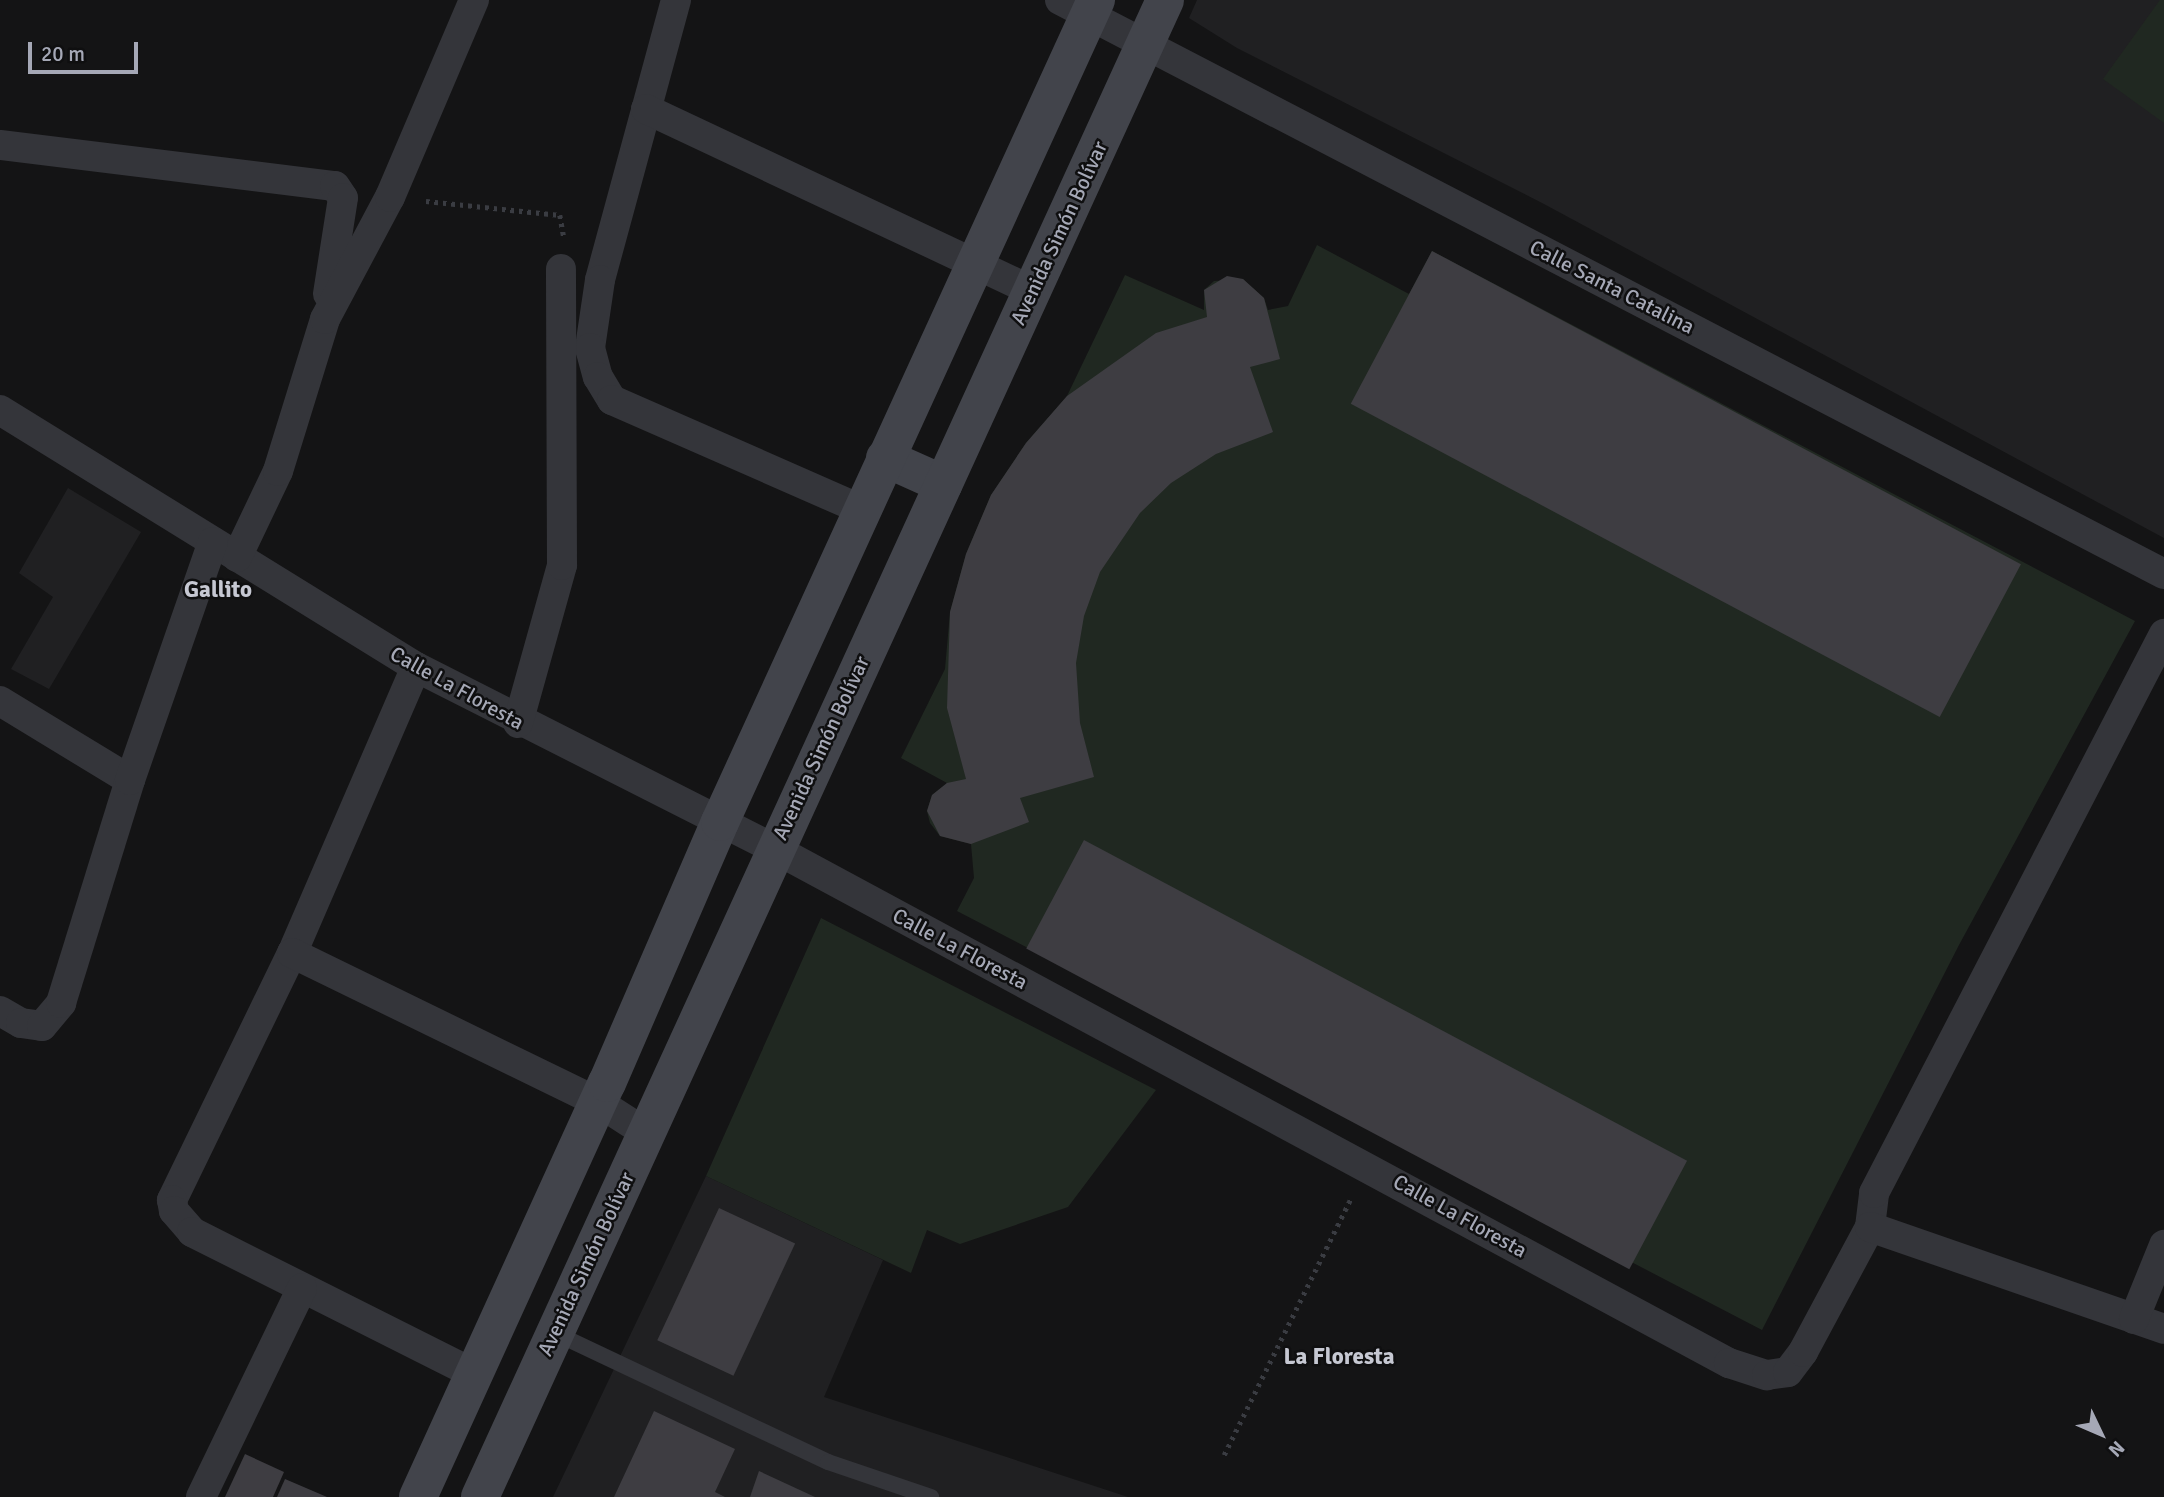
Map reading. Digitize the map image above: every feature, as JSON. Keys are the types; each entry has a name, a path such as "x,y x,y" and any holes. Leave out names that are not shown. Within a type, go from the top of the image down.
{"main road":[{"name":"Avenida Simón Bolívar","path":"481,1495 1165,0"},
{"path":"481,1495 424,1483 598,1102 720,822 976,263 1082,5"},
{"path":"885,458 943,484"},
{"path":"481,1357 547,1349"}],"street":[{"path":"325,319 390,197 474,0"},
{"path":"676,0 600,280 590,348 598,377 612,400 863,510"},
{"name":"Calle Santa Catalina","path":"1082,5 1145,45 2164,574"},
{"path":"646,109 1032,291"},
{"path":"0,145 335,186 344,198 325,319 278,471 225,549 130,780 61,1003 42,1026 21,1023 0,1011"},
{"path":"518,723 562,565 561,269"},
{"name":"Calle La Floresta","path":"0,410 416,667 518,723 775,849 1729,1363 1767,1375 1788,1371 1803,1352 1870,1227"},
{"path":"2164,634 1874,1193 1870,1227 2164,1329"},
{"path":"416,667 292,953 172,1199 174,1211 192,1232 302,1288 481,1357"},
{"path":"0,701 130,780"},
{"path":"292,953 598,1102 646,1133"},
{"path":"2134,1320 2164,1245"},
{"path":"201,1497 302,1288"}],"lane":[{"path":"547,1349 828,1462 931,1497"}],"path":[{"path":"390,197 560,215 563,238 571,239"},
{"path":"1224,1455 1367,1166"}],"shaded area":[{"path":"1197,0 2164,0 2164,538 1544,204 1237,48 1189,18"},
{"path":"2160,0 2164,0 2164,123 2103,79"},
{"path":"1317,245 1409,294 1432,251 2135,621 1959,945 1762,1330 957,911 974,878 971,844 940,836 930,823 927,811 932,795 947,783 901,758 945,669 950,612 966,554 991,495 1026,443 1067,396 1125,275 1204,310 1204,290 1214,281 1243,279 1264,298 1268,310 1288,306"},
{"path":"68,488 141,532 49,689 11,669 53,597 19,573"},
{"path":"821,918 1156,1090 1068,1207 960,1244 927,1230 911,1273 706,1176"},
{"path":"706,1176 883,1260 824,1397 1128,1497 553,1497"}],"building":[{"path":"1432,251 2021,564 1940,717 1351,404"},
{"path":"1227,276 1243,279 1264,298 1280,359 1250,367 1273,432 1216,454 1171,483 1140,513 1100,572 1084,616 1076,663 1080,723 1094,777 1020,798 1029,822 971,844 940,836 927,811 932,795 947,783 966,779 947,708 950,612 966,554 991,495 1026,443 1067,396 1156,333 1207,317 1204,290"},
{"path":"1084,840 1687,1161 1629,1269 1026,949"},
{"path":"719,1208 795,1243 733,1376 657,1340"},
{"path":"654,1411 735,1449 715,1492 725,1497 614,1497"},
{"path":"245,1454 284,1472 273,1497 225,1497"},
{"path":"759,1471 815,1497 750,1497"},
{"path":"285,1479 327,1497 277,1497"}],"district":[{"name":"Gallito","path":"218,590"},
{"name":"La Floresta","path":"1339,1357"}]}
